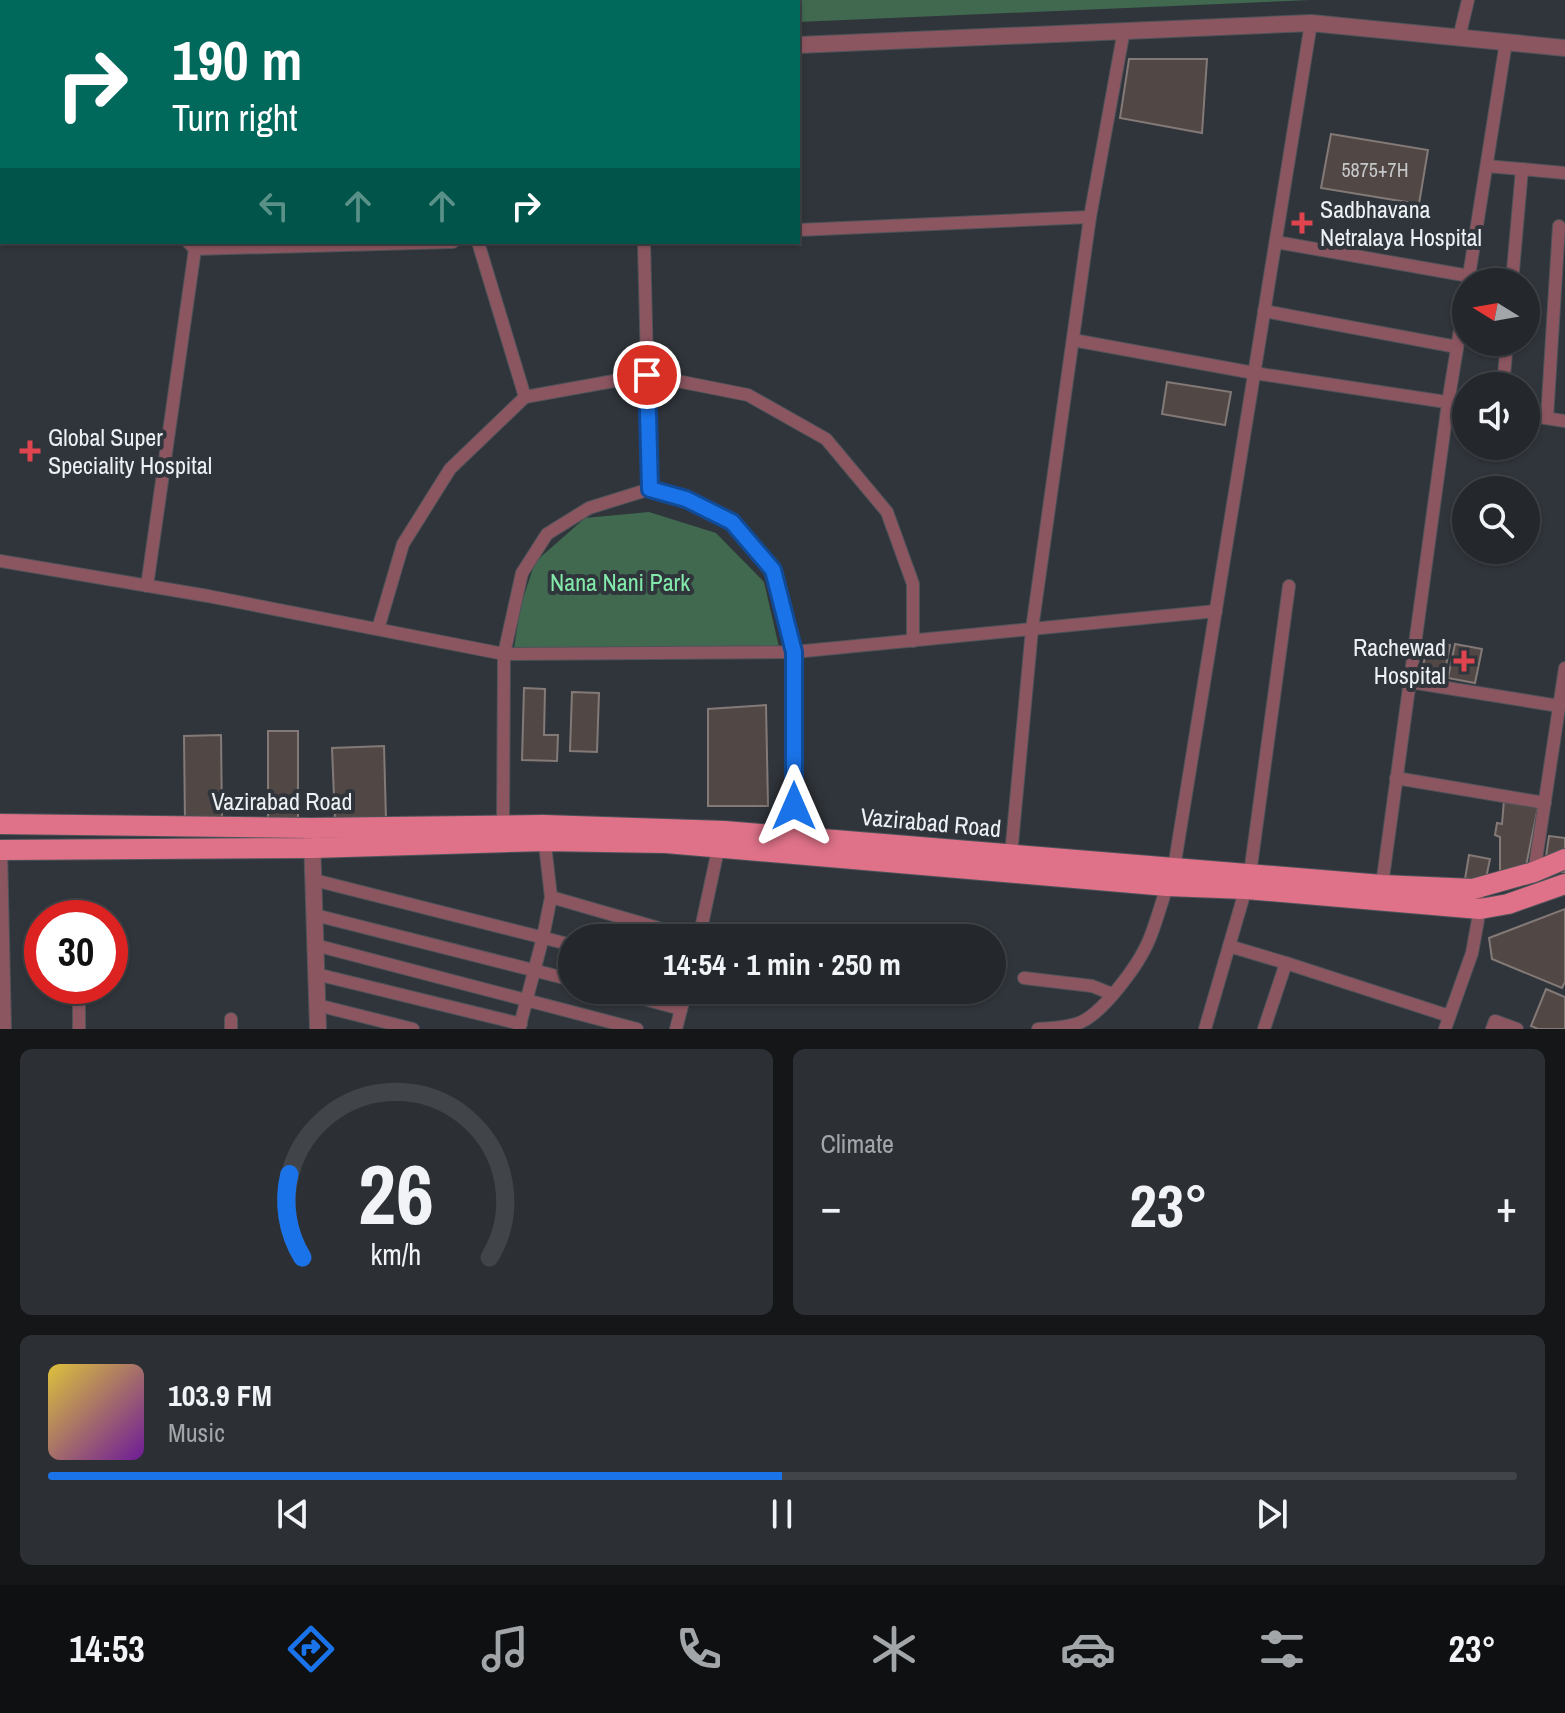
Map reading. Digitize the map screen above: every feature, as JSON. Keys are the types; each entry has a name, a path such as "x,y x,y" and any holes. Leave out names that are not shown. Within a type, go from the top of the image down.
{"main road":[{"name":"Vazirabad Road","path":"0,824 312,838 503,826 544,833 719,845 794,845 1011,855 1170,877"},
{"name":"Vazirabad Road","path":"1,850 312,838 724,831 794,845 1170,877 1481,888 1565,859"},
{"name":"Vazirabad Road","path":"1248,882 1480,909 1532,897 1565,884"}],"street":[{"path":"1459,38 1468,0"},
{"path":"1038,1029 1084,1024 1112,994 1141,956 1150,938 1170,877 1311,23"},
{"path":"800,45 1311,23 1565,48"},
{"path":"1011,855 1032,629 1090,217 1124,30"},
{"path":"1470,268 1506,42"},
{"path":"1487,166 1565,173"},
{"path":"1513,268 1522,169"},
{"path":"800,230 1090,217"},
{"path":"1547,418 1559,226"},
{"path":"1276,242 1452,276"},
{"path":"147,586 191,246 322,244"},
{"path":"479,244 525,397"},
{"path":"644,244 650,489"},
{"path":"1264,311 1452,346"},
{"path":"1073,340 1254,373 1452,403"},
{"path":"1382,885 1456,356"},
{"path":"378,629 403,544 450,469 525,397 647,375 748,395 826,439 887,512 913,584 913,641"},
{"path":"1540,417 1565,421"},
{"path":"503,826 504,654 522,573 547,534 589,508 650,489 686,499 732,522 773,570 794,652 794,845"},
{"path":"0,561 504,654 794,652 1216,611"},
{"path":"1205,1029 1248,882 1289,586"},
{"path":"1532,897 1545,803 1561,723 1559,706 1565,668"},
{"path":"1410,682 1559,706"},
{"path":"1396,778 1545,803"},
{"path":"316,974 520,1026 551,897 544,833"},
{"path":"312,838 318,1029"},
{"path":"699,924 719,845"},
{"path":"1,850 5,1029"},
{"path":"314,880 558,941"},
{"path":"1445,1029 1472,953 1481,888"},
{"path":"551,897 646,924"},
{"path":"315,915 558,976"},
{"path":"315,945 637,1029"},
{"path":"1229,946 1449,1016"},
{"path":"1264,1029 1286,963"},
{"path":"1024,978 1092,986 1112,994"},
{"path":"79,1004 79,1029"},
{"path":"662,1004 681,1009"},
{"path":"676,1029 682,1004"},
{"path":"317,1005 413,1029"},
{"path":"1492,1029 1495,1021 1499,1021 1517,1029"}],"green space":[{"path":"800,0 1310,0 800,22"},
{"name":"Nana Nani Park","path":"649,512 716,533 764,582 779,647 514,649 520,608 535,562 585,518"}],"building":[{"path":"1129,59 1207,59 1202,133 1120,118"},
{"path":"1331,134 1428,150 1419,204 1321,188"},
{"path":"1167,382 1231,392 1225,425 1162,414"},
{"path":"1428,641 1450,645 1442,686 1420,682"},
{"path":"1455,644 1482,649 1475,683 1448,678"},
{"path":"524,688 545,689 544,735 558,735 557,761 522,760"},
{"path":"572,692 599,693 597,752 570,751"},
{"path":"766,705 768,806 708,806 708,709"},
{"path":"268,731 298,731 298,821 268,821"},
{"path":"221,735 222,822 185,823 184,736"},
{"path":"384,746 386,820 335,821 332,748"},
{"path":"1504,800 1538,807 1526,866 1500,874 1500,837 1495,835 1497,823 1502,824"},
{"path":"1549,836 1565,838 1565,872 1544,870"},
{"path":"1469,855 1490,859 1485,883 1465,879"},
{"path":"1565,909 1565,982 1562,988 1492,959 1489,938"},
{"path":"1546,989 1565,997 1565,1029 1531,1026"}],"place":[{"name":"Sadbhavana Netralaya Hospital","path":"1302,223"},
{"name":"Global Super Speciality Hospital","path":"30,451"},
{"name":"Rachewad Hospital","path":"1464,661"}],"route":[{"path":"647,375 650,489 686,499 732,522 773,570 794,652 794,806"}]}
